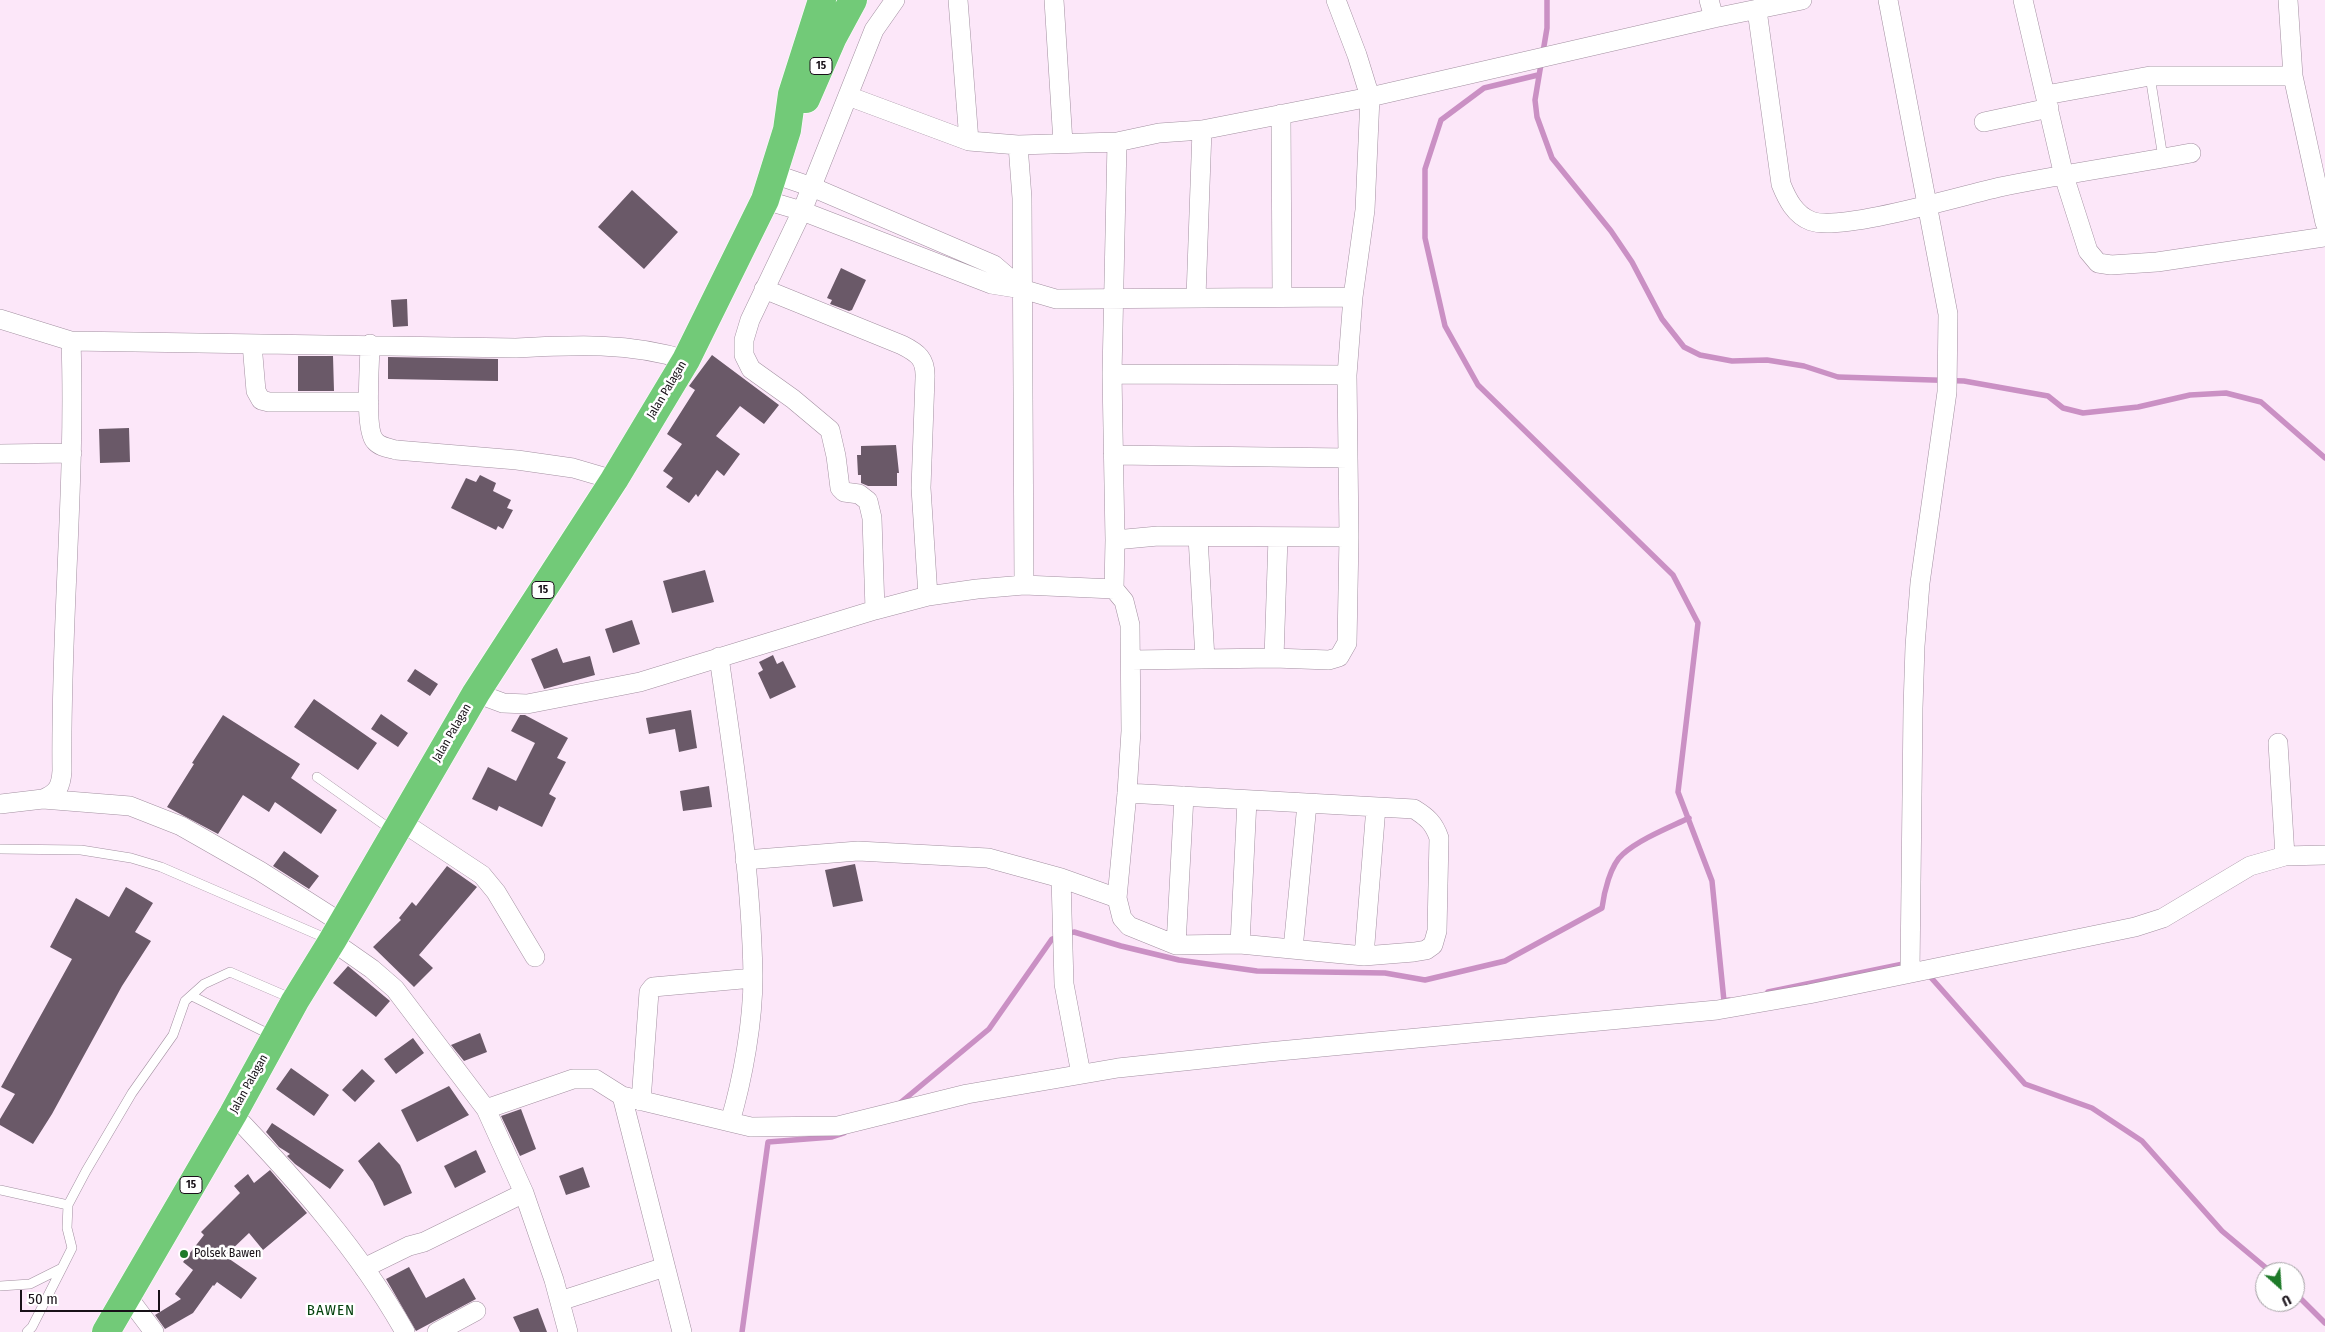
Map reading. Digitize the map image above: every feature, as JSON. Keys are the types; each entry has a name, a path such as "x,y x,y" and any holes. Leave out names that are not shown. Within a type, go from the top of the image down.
{"highway":[{"name":"Jalan Palagan","path":"787,130 808,97 833,37 854,0"},
{"name":"Jalan Palagan","path":"106,1332 233,1114 295,1000 337,933 476,693 614,480 686,360 765,200 787,130 792,94 822,1"}],"street":[{"path":"875,610 872,518 868,501 859,494 844,492 840,488 830,430 793,399 751,369 744,355 744,340 750,320 802,211 874,30 895,0"},
{"path":"958,0 969,141"},
{"path":"1054,0 1064,143"},
{"path":"1131,660 1274,658 1329,660 1339,657 1344,652 1347,643 1349,537 1347,375 1353,297 1365,210 1370,97 1357,55 1336,0"},
{"path":"848,96 969,141 1018,145 1117,142 1159,133 1202,130 1370,97 1556,55 1712,9 1757,10 1802,0"},
{"path":"1888,0 1948,314 1949,370 1947,392 1920,583 1916,646 1913,708 1910,966"},
{"path":"2023,0 2064,176 2088,251 2098,263 2112,265 2157,262 2325,237"},
{"path":"2288,0 2293,76 2325,223"},
{"path":"1757,10 1781,184 1787,198 1796,211 1812,221 1834,223 1928,206 1964,195 2190,153"},
{"path":"1984,122 2048,101 2150,76 2293,76"},
{"path":"1281,114 1282,296"},
{"path":"1196,297 1202,130"},
{"path":"1117,142 1112,374 1116,540 1114,589 1124,601 1130,625 1131,660 1128,793 1117,898 1122,918 1129,926 1176,945 1240,944 1364,956 1426,950 1433,945 1437,931 1439,838 1435,826 1427,817 1414,809 1128,793"},
{"path":"1018,145 1022,198 1024,585"},
{"path":"774,174 812,187 994,264 1022,289"},
{"path":"765,200 802,211 991,284 1022,289 1056,299 1353,297"},
{"path":"764,289 910,349 920,356 924,362 926,378 921,488 928,596"},
{"path":"0,319 30,330 71,341 370,344 516,348 580,345 654,351 686,360"},
{"path":"0,335 30,330"},
{"path":"44,800 58,791 62,777 61,688 73,416 71,341"},
{"path":"252,344 256,391 261,400 269,402 369,402"},
{"path":"370,344 369,402 371,435 376,443 382,447 396,450 517,460 573,468 614,480"},
{"path":"1112,374 1347,375"},
{"path":"0,454 72,453"},
{"path":"1113,455 1348,458"},
{"path":"1116,540 1158,536 1349,537"},
{"path":"1198,537 1205,658"},
{"path":"1274,658 1278,537"},
{"path":"476,693 504,704 526,704 640,682 875,610 928,596 977,588 1024,585 1114,589"},
{"path":"718,657 742,822 753,978 746,1057 730,1122"},
{"path":"2278,743 2285,856"},
{"path":"1176,945 1184,796"},
{"path":"0,804 44,800 130,806 180,826 260,871 337,933 372,969 395,989 486,1109 524,1192 560,1301 568,1332"},
{"path":"1240,944 1247,800"},
{"path":"1293,949 1307,804"},
{"path":"1364,956 1376,807"},
{"path":"398,827 482,875 496,892 535,957"},
{"path":"745,860 858,851 988,858 1061,878 1117,898"},
{"path":"486,1109 573,1079 595,1079 622,1096 751,1127 838,1126 967,1094 1118,1068 1717,1010 1910,966 2135,927 2163,918 2250,866 2285,856 2325,855"},
{"path":"1061,878 1064,984 1081,1074"},
{"path":"641,1101 649,992 652,987 753,978"},
{"path":"622,1096 682,1332"},
{"path":"233,1114 283,1166 322,1212 364,1268 405,1332"},
{"path":"364,1268 409,1246 424,1242 524,1192"},
{"path":"560,1301 665,1267"},
{"path":"127,1296 154,1332"},
{"path":"438,1332 476,1310"}],"lane":[{"path":"2150,76 2163,158"},
{"path":"317,777 398,827"},
{"path":"0,849 81,850 131,858 161,867 337,933"},
{"path":"27,1332 32,1327 72,1248 67,1228 68,1205 132,1093 172,1034 185,1001 204,984 230,972 295,1000"},
{"path":"192,996 275,1038"},
{"path":"0,1190 68,1205"},
{"path":"0,1286 30,1284 62,1268"}],"building":[{"path":"632,190 678,232 644,269 598,227"},
{"path":"841,268 866,280 852,310 849,311 830,304 832,300 827,298"},
{"path":"407,299 408,326 393,327 391,300"},
{"path":"712,355 779,405 764,424 740,406 716,436 740,454 724,476 717,470 698,497 696,494 689,503 666,487 673,478 663,471 682,444 667,434 695,390 689,386"},
{"path":"298,356 333,356 334,391 298,391"},
{"path":"388,357 498,359 498,381 388,379"},
{"path":"129,428 130,462 100,463 99,429"},
{"path":"896,445 899,473 897,473 897,486 868,486 861,483 861,475 858,475 857,455 861,455 861,446"},
{"path":"480,475 496,483 493,491 511,500 507,508 513,510 503,529 498,526 496,530 451,508 466,478 476,482"},
{"path":"705,570 714,602 672,613 663,581"},
{"path":"632,620 640,644 613,653 605,629"},
{"path":"557,648 563,663 590,656 595,675 544,689 531,659"},
{"path":"773,655 777,664 783,661 796,687 770,699 758,673 763,670 759,662"},
{"path":"415,669 438,684 430,696 407,681"},
{"path":"314,699 377,743 358,770 294,727"},
{"path":"691,710 697,748 679,752 675,729 649,734 646,718"},
{"path":"381,714 408,733 398,747 371,729"},
{"path":"223,715 300,764 291,778 337,810 321,834 275,802 269,812 243,795 218,834 167,807 194,764 192,763"},
{"path":"520,715 525,715 568,738 557,758 566,762 549,794 556,798 542,827 499,806 497,811 472,799 488,767 516,781 535,743 511,731"},
{"path":"709,786 712,807 683,811 680,791"},
{"path":"284,851 319,876 309,889 273,866"},
{"path":"855,864 863,901 833,907 825,870"},
{"path":"447,866 477,887 419,955 433,968 414,987 373,947 401,920 399,918 412,902 416,906"},
{"path":"126,887 153,903 135,932 151,941 122,986 52,1114 33,1144 0,1125 0,1119 15,1094 1,1087 72,959 50,947 76,898 109,917"},
{"path":"348,966 390,1001 376,1017 333,983"},
{"path":"480,1033 487,1052 464,1061 451,1045"},
{"path":"413,1038 424,1053 396,1074 384,1059"},
{"path":"291,1068 329,1095 314,1116 276,1089"},
{"path":"362,1069 375,1081 355,1102 342,1090"},
{"path":"449,1086 469,1115 417,1142 401,1110"},
{"path":"521,1109 536,1149 520,1156 501,1116"},
{"path":"272,1123 344,1170 330,1189 295,1164 287,1156 290,1154 279,1147 266,1132"},
{"path":"379,1142 400,1165 412,1193 384,1206 373,1182 358,1161"},
{"path":"476,1150 486,1172 455,1188 444,1166"},
{"path":"583,1167 590,1187 566,1195 559,1176"},
{"path":"270,1170 307,1213 263,1250 249,1233 225,1256 257,1278 241,1299 217,1282 193,1313 165,1329 155,1315 181,1299 175,1294 193,1270 183,1262 204,1235 201,1232 240,1193 234,1186 248,1174 254,1183"},
{"path":"409,1267 426,1298 464,1278 476,1299 416,1331 386,1279"},
{"path":"538,1308 547,1332 520,1332 513,1317"}],"waterway":[{"path":"1547,0 1547,28 1535,100 1537,117 1552,158 1611,231 1632,262 1662,319 1684,347 1700,355 1732,361 1767,360 1804,366 1838,377 1964,381 2048,396 2063,408 2083,413 2138,407 2190,395 2226,393 2261,402 2325,458"},
{"path":"1538,75 1484,88 1441,120 1425,169 1425,238 1445,326 1478,385 1673,575 1698,623 1678,792 1712,881 1724,1001 1729,1000"},
{"path":"900,1103 989,1029 1052,939 1074,932 1179,960 1257,971 1385,973 1425,980 1505,961 1602,908 1606,887 1618,859 1646,839 1689,818"},
{"path":"1768,992 1908,963"},
{"path":"1927,973 2025,1084 2092,1108 2142,1141 2222,1231 2259,1262"},
{"path":"742,1332 768,1142 832,1137 844,1133"},
{"path":"2305,1303 2325,1323"}],"place":[{"name":"Polsek Bawen","path":"184,1254"}],"district":[{"name":"BAWEN","path":"331,1311"}]}
